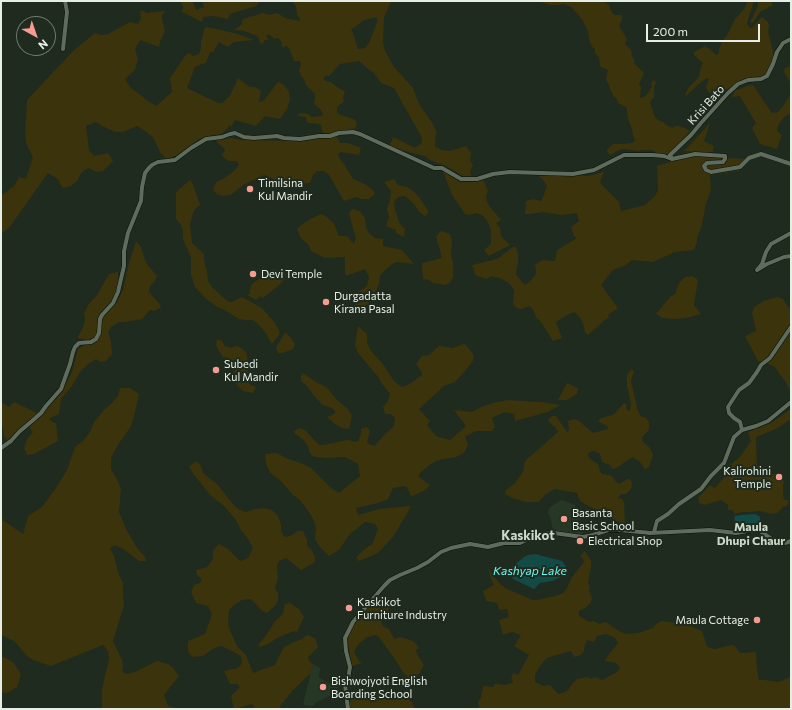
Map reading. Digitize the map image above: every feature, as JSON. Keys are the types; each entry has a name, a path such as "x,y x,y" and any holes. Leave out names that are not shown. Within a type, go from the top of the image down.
{"street":[{"path":"63,49 67,12 65,1"},
{"name":"Krisi Bato","path":"672,159 670,156 738,84 748,80 761,79 767,76 783,42 791,38"},
{"path":"1,448 11,441 18,432 41,413 61,388 75,347 79,343 91,342 96,338 99,332 102,314 113,303 118,292 124,266 124,251 128,233 141,201 142,187 145,173 148,168 158,162 175,160 206,139 222,137 235,133 244,137 254,138 277,136 300,139 353,132 434,168 442,168 461,179 477,179 493,174 510,172 573,174 594,170 624,154 664,156 672,159 695,154 725,156 723,162 707,163 704,166 706,170 711,172 740,167 749,158 761,154 791,164"},
{"path":"791,233 771,244 758,270 767,264 784,257 791,256"},
{"path":"742,430 740,422 729,413 728,406 739,390 749,383 761,365 770,358 791,328"},
{"path":"654,532 657,521 701,489 724,463 734,437 742,430 768,421 791,402"},
{"path":"348,709 345,685 348,679 350,667 346,652 345,638 350,628 390,580 422,566 441,552 458,546 470,544 488,547 504,543 520,543 537,535 549,533 583,537 608,530 650,533 710,530 742,533 754,530 760,531 770,538 780,542 785,543 791,541"}],"shaded area":[{"path":"181,1 193,2 196,10 204,7 202,1 260,1 256,6 230,14 228,19 213,16 203,17 202,22 182,12 183,7"},
{"path":"292,1 391,1 384,18 383,43 385,51 394,67 413,88 419,104 433,124 436,131 435,147 450,151 466,146 471,153 470,161 473,165 470,172 472,177 463,176 446,166 430,160 425,156 389,147 393,137 415,148 422,143 422,138 394,88 381,83 374,73 359,61 340,64 329,76 325,76 323,79 331,82 344,91 344,101 337,107 337,113 355,120 357,124 354,130 325,134 322,131 320,124 309,123 307,122 306,117 298,116 300,113 308,114 312,117 323,115 321,110 314,104 315,94 306,85 301,76 299,70 301,64 300,61 294,61 289,48 287,46 283,47 278,38 274,39 268,34 266,37 270,39 265,40 262,45 257,36 244,31 234,30 241,25 243,19 263,13 270,15 275,13 285,18 299,21 300,19 297,15 296,6","holes":["377,17 377,22 369,43 365,48 358,49 351,30 364,20"]},
{"path":"538,1 603,1 609,5 614,15 622,16 619,26 627,40 625,44 631,50 634,63 644,73 639,84 641,87 640,98 644,97 649,92 652,86 651,83 654,80 656,82 654,87 654,97 650,103 655,117 673,128 678,126 690,131 672,151 668,154 657,154 653,150 638,151 624,149 610,155 607,152 613,144 632,143 635,140 628,119 627,108 618,103 614,97 606,78 608,70 601,67 599,58 589,40 588,31 582,19 571,7 563,4 550,5"},
{"path":"748,1 754,1 747,23 748,26 751,28 754,27 762,17 768,22 769,26 768,32 773,51 773,59 765,75 759,78 737,83 728,89 709,93 706,87 709,79 707,78 686,96 685,94 689,87 699,77 703,63 694,55 694,52 705,46 716,55 719,53 722,41 728,34 735,19 744,9"},
{"path":"758,1 770,1 773,5 760,12 753,23 751,23 758,6"},
{"path":"140,10 147,13 165,11 162,15 162,19 165,31 159,47 140,40 135,49 138,59 135,70 125,79 130,87 148,101 156,106 172,92 170,78 185,56 189,53 193,56 199,54 205,27 238,34 254,40 234,42 228,47 219,42 213,52 210,52 206,63 195,67 187,88 218,103 222,103 230,96 238,78 245,84 255,87 261,91 259,102 263,101 278,82 283,84 289,91 290,100 287,109 280,119 265,116 256,126 235,120 231,127 230,125 222,134 199,139 178,155 166,159 160,152 153,137 137,126 123,132 116,132 96,122 86,126 89,150 94,156 108,153 113,161 103,171 96,172 89,168 82,172 77,181 71,186 63,188 58,179 48,173 9,228 1,233 1,196 14,186 19,177 26,179 33,157 26,143 25,131 27,100 74,50 95,33 101,35 108,34 130,22 138,24 141,18"},
{"path":"790,66 791,84 784,72 785,68"},
{"path":"753,85 772,113 778,112 791,94 791,113 783,118 778,126 777,131 782,135 777,149 760,144 752,128 756,123 740,96 732,97 735,91"},
{"path":"710,123 704,141 714,146 713,152 684,151"},
{"path":"337,137 340,143 348,143 361,148 359,155 341,152 338,154 353,179 365,184 373,190 375,194 369,199 356,197 344,201 329,175 324,171 317,171 313,175 310,183 300,184 293,182 285,186 278,185 272,178 264,175 243,185 231,195 223,196 217,194 213,190 216,182 234,171 239,165 237,161 229,161 223,157 222,154 225,151 224,148 216,141 231,138 240,140 305,141"},
{"path":"694,156 746,159 746,165 738,171 710,175 711,190 706,203 701,228 694,250 675,252 653,262 632,260 626,265 613,270 601,285 618,308 608,315 609,318 588,335 585,332 583,323 574,312 556,322 562,338 553,341 530,306 521,309 517,308 513,304 514,290 510,284 502,279 492,276 486,279 475,275 472,265 497,259 513,247 516,247 518,253 518,263 516,275 526,285 535,276 535,265 542,260 555,261 557,250 577,238 574,236 571,227 579,221 577,213 561,215 543,212 525,214 526,201 533,199 541,201 543,197 547,186 539,176 559,174 588,176 604,172 600,182 619,202 621,211 645,205 655,196 658,190 657,166"},
{"path":"443,171 460,182 476,182 483,180 488,190 486,196 487,202 501,220 496,223 500,228 501,236 510,245 489,256 484,250 491,244 491,230 488,222 482,215 476,213 469,215 465,214 452,195"},
{"path":"394,179 398,185 407,187 413,191 429,212 425,216 419,212 414,204 405,196 398,197 394,202 395,210 400,224 405,229 404,237 396,233 396,230 386,226 389,217 387,209 391,191 384,182"},
{"path":"190,180 193,184 200,205 194,210 190,224 192,243 204,254 208,281 212,287 229,302 242,297 262,308 275,323 280,333 272,344 265,332 257,323 252,320 239,319 217,307 205,298 195,287 191,274 191,258 183,239 181,225 176,219 176,192"},
{"path":"353,209 360,211 365,218 368,232 375,238 383,239 383,246 402,250 414,264 397,262 384,271 380,276 379,284 374,294 364,307 357,307 354,301 354,295 367,286 369,277 365,269 346,276 345,257 325,258 311,251 308,244 300,237 297,228 310,219 321,214 327,217 334,224 339,236 347,236 354,244 356,238 349,213"},
{"path":"441,231 450,234 452,240 451,255 453,263 453,277 450,283 445,285 433,283 429,280 423,279 422,263 442,258 436,236"},
{"path":"136,241 141,247 146,263 157,276 155,281 150,286 149,292 161,307 155,311 150,310 142,319 119,322 111,327 108,332 111,341 112,354 106,361 101,362 96,359 80,372 72,386 61,399 59,414 49,419 56,423 58,441 34,454 27,455 24,448 27,439 33,432 29,427 42,416 63,391 72,372 78,349 95,341 101,334 102,319 105,313 117,302 123,290"},
{"path":"273,269 279,270 285,279 263,298 260,296 256,300 247,295 250,293 249,291 252,284"},
{"path":"118,272 118,288 113,300 100,313 97,319 97,333 95,337 88,340 77,338 83,328 85,320 84,313 89,304 97,295 109,274"},
{"path":"693,276 698,280 694,305 701,314 687,318 675,319 662,318 656,314 670,297 675,294 679,283 685,277"},
{"path":"778,297 783,299 789,308 791,307 791,392 774,366 758,361 745,336 756,331 752,313 754,307 763,301"},
{"path":"358,326 367,334 367,343 371,351 383,364 394,381 402,387 408,385 422,375 422,372 416,364 422,356 429,355 439,346 453,348 463,344 466,345 474,355 473,361 455,382 444,386 419,409 430,421 427,425 436,436 450,440 466,426 454,410 472,412 493,403 508,400 560,405 548,412 515,421 514,414 505,412 492,418 495,427 492,431 476,431 465,437 468,445 464,453 456,457 436,461 419,474 419,477 430,485 424,491 412,496 405,486 393,488 388,499 356,508 358,515 379,509 411,506 393,537 378,553 359,561 356,558 362,551 372,544 378,529 375,524 365,522 349,535 339,550 329,556 319,546 315,539 316,528 309,512 300,500 293,495 280,480 270,473 266,464 265,454 277,453 311,468 331,488 339,493 360,476 358,464 345,457 325,458 312,456 306,443 295,434 294,431 299,428 305,430 319,445 324,445 347,440 358,442 361,429 367,427 370,431 367,443 374,446 394,426 395,418 391,414 385,414 383,407 388,401 390,394 358,353 355,345"},
{"path":"285,332 295,344 293,349 283,353 278,353 276,347"},
{"path":"217,339 222,341 225,346 231,348 236,346 240,347 246,352 248,362 247,369 250,379 249,384 256,387 253,393 243,391 236,384 234,377 234,363 229,358 223,357 216,345"},
{"path":"631,369 634,371 631,381 638,411 641,416 646,418 649,422 649,429 642,438 643,442 650,448 653,455 649,467 645,469 639,461 633,457 612,469 610,465 602,462 600,454 594,451 590,452 588,455 589,458 598,464 602,474 610,475 619,484 630,479 632,483 631,489 626,494 621,494 618,498 622,499 624,502 625,526 580,501 577,493 554,489 545,495 539,502 526,502 512,498 505,494 506,490 514,484 521,475 526,460 558,432 549,422 548,419 552,416 556,416 567,432 569,430 568,421 575,419 593,433 608,429 607,426 599,422 599,420 601,418 613,415 624,403 626,404 627,410 630,410 631,404 627,386 627,375"},
{"path":"303,373 326,387 336,399 348,409 352,416 349,429 342,428 328,418 335,413 335,411 332,408 323,405 301,381 301,376"},
{"path":"567,383 578,388 577,394 567,400 558,400"},
{"path":"120,388 130,388 139,394 131,426 111,458 111,470 121,489 119,512 126,529 137,548 145,557 146,561 139,561 125,550 115,545 110,548 123,583 124,605 113,641 122,660 122,672 127,674 135,672 157,661 168,664 173,668 179,676 164,695 168,706 179,709 102,709 102,689 109,659 108,651 103,645 51,666 33,660 27,656 14,641 1,635 1,516 4,521 23,534 28,516 42,507 56,488 67,470 75,447 83,441 90,432 94,422 118,396"},
{"path":"1,402 9,407 14,402 37,413 28,423 7,440 4,436 3,427 1,426"},
{"path":"791,409 791,419 776,429 756,437 757,468 759,472 780,475 784,482 784,500 789,500 787,506 784,506 777,513 771,514 760,511 735,514 732,510 728,510 728,505 721,500 704,505 699,503 698,498 710,485 715,488 725,476 727,469 739,458 751,441 748,432 771,423"},
{"path":"197,461 201,466 203,473 218,485 238,509 246,512 264,508 272,510 278,516 281,531 284,537 290,536 298,531 303,531 307,540 307,546 311,549 315,557 315,562 301,570 286,558 279,561 277,566 278,578 275,588 278,593 278,600 276,605 268,612 266,613 261,610 250,599 242,600 229,610 229,628 237,646 246,655 253,673 275,665 284,647 302,639 307,635 315,638 318,647 308,657 309,661 313,664 311,673 293,690 279,709 253,709 254,707 252,704 234,709 231,696 240,687 237,684 230,684 224,671 238,668 242,663 241,656 222,646 214,648 203,656 193,657 188,652 188,641 205,634 212,614 208,606 196,603 191,592 194,585 200,583 202,580 197,575 196,570 207,567 213,559 213,550 219,544 228,549 240,561 248,558 253,548 236,520 224,506 210,495 192,472 189,466"},
{"name":"Basanta Basic School","path":"561,500 575,505 583,532 581,536 553,532 548,513 549,508"},
{"path":"585,551 591,561 588,583 592,598 591,602 585,608 579,611 579,616 589,622 593,621 600,624 606,622 626,634 638,633 653,628 661,621 685,624 702,631 707,646 710,648 715,649 734,645 740,653 756,652 759,680 778,682 791,676 791,709 478,709 478,702 481,698 483,687 493,687 495,684 505,685 512,683 511,677 514,673 518,675 529,655 514,646 521,635 512,632 503,635 499,620 509,617 507,609 499,610 497,603 486,601 483,591 494,585 488,568 500,584 507,589 533,600 537,600 563,593 572,577 584,562 583,558 580,556","holes":["606,634 615,638 618,643 604,661 616,663 620,668 617,672 602,680 595,677 591,679 588,677 577,679 568,690 558,694 550,685 543,686 535,682 535,674 547,658 571,651 574,657 581,655 584,651 587,640 594,642 597,636"]},
{"path":"379,595 384,602 392,604 381,619 381,623 384,627 389,629 394,639 400,637 413,641 419,648 416,650 417,654 424,665 419,674 413,677 408,677 403,672 379,637 376,635 367,637 358,645 354,652 359,661 362,663 352,666 347,637 353,626"},
{"path":"290,603 299,609 304,617 297,632 294,631 279,637 260,647 258,645 275,621 283,614 285,604"},
{"path":"1,656 13,662 21,674 17,687 7,693 1,692"},
{"name":"Bishwojyoti English Boarding School","path":"313,664 320,668 319,677 329,684 333,675 339,677 338,689 334,694 312,706 303,705"},
{"path":"359,689 378,693 387,691 403,694 412,702 415,709 349,709 349,703 354,696 357,695"}],"water":[{"path":"755,514 760,517 758,526 755,528 738,531 734,530 735,516"},
{"name":"Kashyap Lake","path":"535,554 562,561 566,569 561,577 552,581 540,583 534,589 513,579 510,571 513,566 524,557"}],"place":[{"name":"Timilsina Kul Mandir","path":"250,189"},
{"name":"Devi Temple","path":"253,274"},
{"name":"Durgadatta Kirana Pasal","path":"326,302"},
{"name":"Subedi Kul Mandir","path":"216,370"},
{"name":"Kalirohini Temple","path":"779,477"},
{"name":"Basanta Basic School","path":"564,519"},
{"name":"Electrical Shop","path":"580,541"},
{"name":"Kaskikot Furniture Industry","path":"349,608"},
{"name":"Maula Cottage","path":"757,620"},
{"name":"Bishwojyoti English Boarding School","path":"323,687"}],"district":[{"name":"Maula Dhupi Chaur","path":"751,534"},
{"name":"Kaskikot","path":"528,536"}]}
